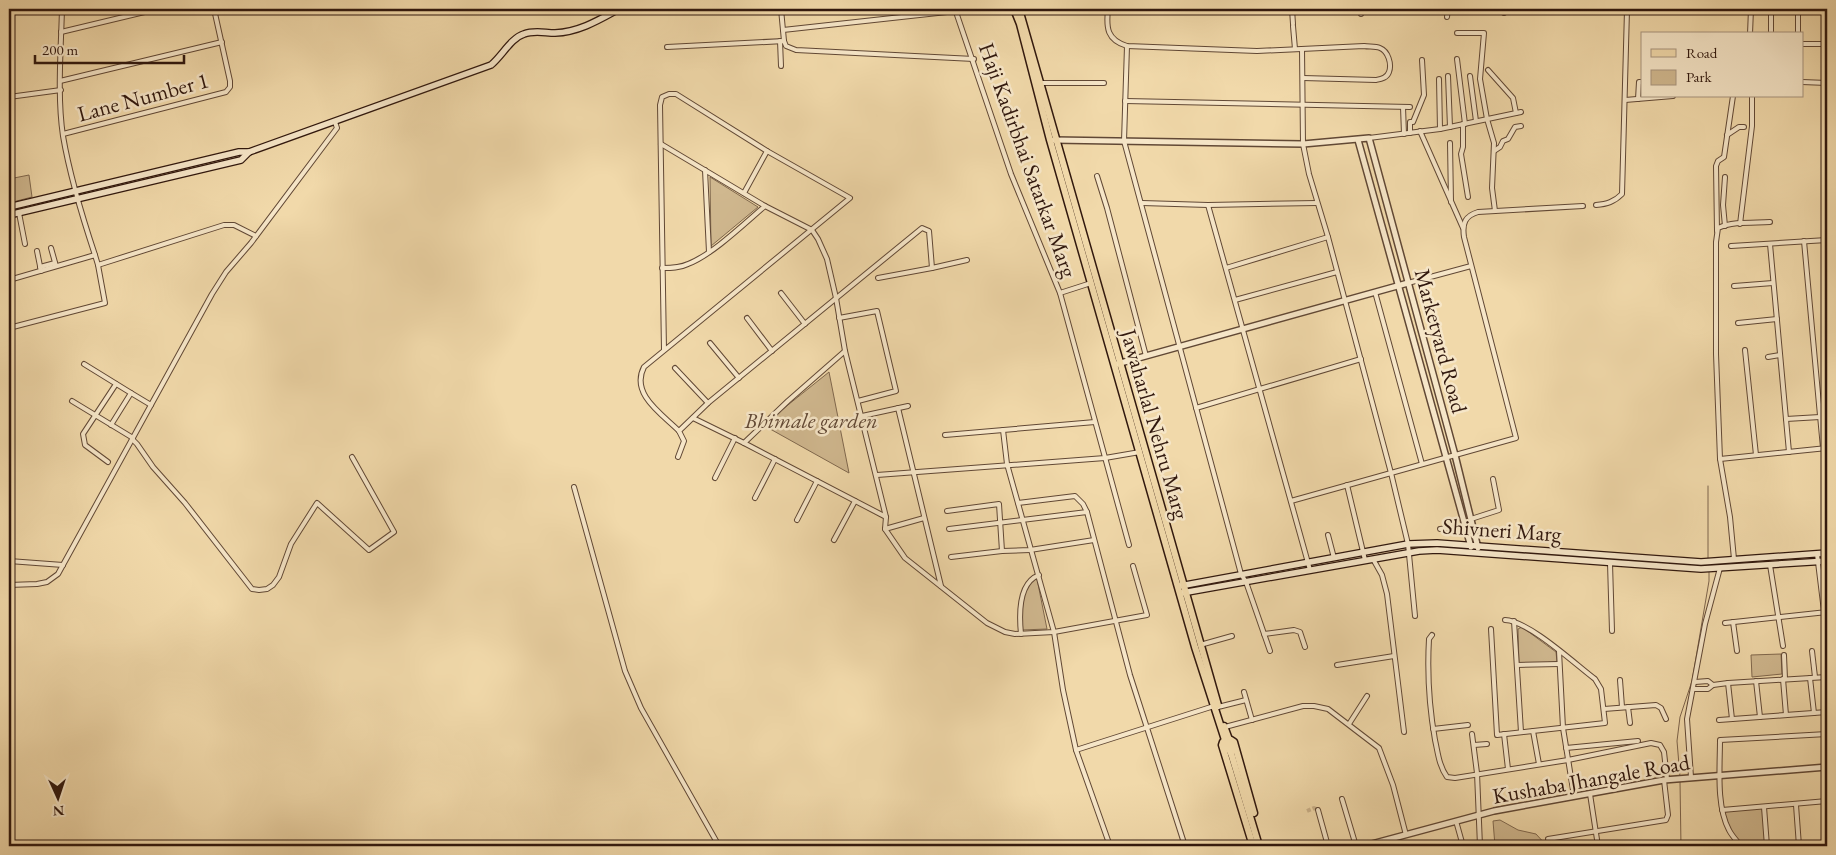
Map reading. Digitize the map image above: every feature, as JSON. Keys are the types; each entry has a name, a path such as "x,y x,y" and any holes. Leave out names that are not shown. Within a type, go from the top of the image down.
{"main road":[{"path":"9,207 239,152 250,152 491,65 514,40 524,34 557,33 583,27 619,9"},
{"name":"Jawaharlal Nehru Marg","path":"1014,9 1020,24 1216,706 1226,738 1234,742 1263,846"},
{"name":"Jawaharlal Nehru Marg","path":"1019,9 1025,23 1053,140 1091,283 1117,364"},
{"path":"9,215 241,160 250,152"},
{"name":"Shivneri Marg","path":"1182,589 1241,574 1408,544 1470,545 1701,562 1827,553"},
{"name":"Shivneri Marg","path":"1182,589 1246,582 1365,560 1437,550 1701,569 1827,561"},
{"name":"Jawaharlal Nehru Marg","path":"1182,589 1200,645 1216,706 1225,727 1226,738 1222,746 1253,846"},
{"path":"1226,738 1259,846"}],"street":[{"path":"9,328 105,303 98,265 75,191 63,134 60,81 62,9"},
{"path":"61,32 157,9"},
{"path":"60,81 222,42 214,9"},
{"path":"781,9 783,30 781,66"},
{"path":"1108,9 1107,27 1111,36 1118,43 1127,46 1257,50 1376,47 1382,48 1390,62 1389,73 1384,78 1376,80 1303,78"},
{"path":"1252,9 1292,9 1294,49"},
{"path":"1361,9 1361,14"},
{"path":"1447,17 1448,9"},
{"path":"1596,206 1617,200 1622,194 1628,9"},
{"path":"1750,32 1751,9"},
{"path":"1771,9 1771,32"},
{"path":"1798,9 1798,32"},
{"path":"1804,44 1826,44 1825,9"},
{"path":"783,30 956,10"},
{"name":"Haji Kadirbhai Satarkar Marg","path":"956,10 1012,174 1060,293 1091,283"},
{"path":"1457,33 1484,33 1480,79 1494,151 1492,182 1495,211"},
{"path":"782,41 786,46 796,50 974,59"},
{"path":"667,47 782,41"},
{"name":"Lane Number 1","path":"63,134 226,92 230,88 230,81 222,42"},
{"path":"1127,46 1124,141 1241,574 1246,582 1270,651"},
{"path":"1302,49 1303,144 1308,174 1328,237 1391,473 1408,544 1415,616"},
{"path":"1457,59 1464,124 1461,154 1468,197"},
{"path":"1410,133 1410,122 1413,122 1424,95 1422,60"},
{"path":"1053,140 1303,144 1358,140 1420,132 1518,113 1513,98 1488,70"},
{"path":"1448,76 1450,127"},
{"path":"1470,76 1476,121"},
{"path":"1439,79 1440,129"},
{"path":"1638,99 1638,87 1639,82 1641,82"},
{"path":"1804,82 1827,82"},
{"path":"1040,83 1104,83"},
{"path":"9,97 61,90"},
{"path":"664,350 660,105 662,97 668,94 676,94 767,151 850,198 644,367 639,378 644,397 679,431 684,441 678,456"},
{"path":"1625,100 1650,98"},
{"path":"1733,98 1724,157 1718,160 1716,166 1716,354 1720,459 1730,517 1734,559"},
{"path":"1740,224 1752,126 1752,98"},
{"path":"1125,101 1410,107"},
{"path":"1403,107 1404,134"},
{"path":"9,585 47,582 58,574 212,294 226,272 256,236 336,128 334,122"},
{"path":"1494,151 1500,147 1503,141 1508,139 1515,128 1521,126"},
{"path":"1727,135 1739,127 1744,127"},
{"path":"1291,501 1516,438 1471,266 1463,228 1420,132"},
{"name":"Marketyard Road","path":"1369,138 1455,455 1479,553"},
{"name":"Marketyard Road","path":"1358,140 1472,553"},
{"path":"1450,143 1451,202"},
{"path":"661,144 765,206 812,230 823,247 836,298 845,351 877,475 886,517 885,529 905,558 987,623 1005,632 1021,634 1054,632 1147,615 1133,566"},
{"path":"744,193 767,151"},
{"path":"705,170 709,252"},
{"path":"1097,176 1146,356"},
{"path":"1725,177 1725,226"},
{"path":"1142,203 1208,205 1317,203"},
{"path":"1208,205 1310,570"},
{"path":"662,268 676,268 689,264 709,252 765,206"},
{"path":"1463,228 1466,218 1478,212 1583,206"},
{"path":"19,213 24,244"},
{"path":"1717,233 1718,228 1725,226 1770,222"},
{"path":"98,265 224,225 234,225 256,236"},
{"path":"679,431 708,403 922,228 929,231 932,268"},
{"path":"1226,268 1328,237"},
{"path":"1731,246 1827,240"},
{"path":"1720,459 1825,448 1820,417 1804,241"},
{"path":"1770,244 1789,452"},
{"path":"51,248 56,265"},
{"path":"36,251 41,269"},
{"path":"9,280 41,269 95,255"},
{"path":"878,278 967,260"},
{"path":"1117,364 1471,266"},
{"path":"1235,300 1337,272"},
{"path":"1734,286 1773,282"},
{"path":"1375,292 1422,464"},
{"path":"781,293 805,324"},
{"path":"1060,293 1129,545"},
{"path":"839,318 878,310 896,392 858,401"},
{"path":"746,318 772,351"},
{"path":"1738,323 1777,319"},
{"path":"710,342 739,378"},
{"path":"1745,350 1756,455"},
{"path":"744,443 845,351"},
{"path":"1768,357 1780,355"},
{"path":"1196,408 1361,359"},
{"path":"84,364 151,405"},
{"path":"675,368 708,403"},
{"path":"108,462 85,445 83,434 116,384"},
{"path":"112,425 131,393"},
{"path":"72,400 138,444 153,467 185,503 252,589 267,590 279,577 291,544 317,503 369,550 394,532 352,458"},
{"path":"862,416 908,406"},
{"path":"898,408 941,588"},
{"path":"1786,420 1820,417"},
{"path":"694,418 886,517"},
{"path":"945,435 1095,422"},
{"path":"1003,430 1007,464 1054,632 1063,690 1076,750 1110,846"},
{"path":"715,478 735,438"},
{"path":"877,475 1105,458 1142,451"},
{"path":"755,498 775,459"},
{"path":"1471,518 1499,510 1493,480"},
{"path":"796,520 818,481"},
{"path":"1347,485 1365,560"},
{"path":"574,487 625,671 641,708 720,846"},
{"path":"1018,503 1075,496 1083,504 1087,512 1130,674 1185,846"},
{"path":"834,540 855,501"},
{"path":"947,511 999,504 1002,551"},
{"path":"949,529 1087,512"},
{"path":"885,529 924,518"},
{"path":"1440,529 1465,526"},
{"path":"1328,535 1334,558"},
{"path":"951,557 1030,550 1094,540"},
{"path":"1817,554 1826,612 1827,636"},
{"path":"1373,559 1382,575 1387,594 1404,732"},
{"path":"9,561 63,565"},
{"path":"1610,563 1612,632"},
{"path":"1770,565 1783,646"},
{"path":"1689,777 1687,720 1717,568"},
{"path":"1021,634 1022,599 1026,586 1032,577 1039,574"},
{"path":"1725,623 1826,612"},
{"path":"1491,629 1497,735 1604,723 1601,688 1595,679 1528,628 1514,621 1505,620"},
{"path":"1514,621 1521,732"},
{"path":"1733,622 1737,651"},
{"path":"1264,634 1294,630 1300,632 1305,647"},
{"path":"1432,635 1429,639 1428,682 1433,729 1440,764 1447,777 1455,778 1568,760 1651,742 1660,745 1664,752 1668,779 1668,815 1666,820 1548,839"},
{"path":"1200,645 1232,636"},
{"path":"1559,651 1563,728 1574,796"},
{"path":"1812,651 1814,713"},
{"path":"1784,655 1786,715"},
{"path":"1336,665 1394,656"},
{"path":"1517,665 1559,664"},
{"path":"1694,689 1708,689 1713,685 1728,683 1827,676"},
{"path":"1620,680 1622,707"},
{"path":"1756,681 1760,717"},
{"path":"1695,682 1708,682 1713,685"},
{"path":"1728,683 1732,719"},
{"path":"1244,692 1252,720"},
{"path":"1349,724 1367,696"},
{"path":"1076,750 1216,706 1246,700"},
{"path":"1225,727 1303,706 1328,709 1379,748 1393,785 1406,835"},
{"path":"1604,709 1659,706 1666,719"},
{"path":"1628,707 1630,723"},
{"path":"1719,720 1827,712"},
{"path":"1433,729 1468,725"},
{"path":"1533,731 1539,764"},
{"path":"1472,734 1477,773 1480,846"},
{"path":"1504,734 1508,769"},
{"path":"1741,846 1729,831 1722,810 1720,740 1827,734 1827,750"},
{"path":"1566,748 1638,741"},
{"path":"1474,745 1487,744"},
{"name":"Kushaba Jhangale Road","path":"1364,846 1479,815 1668,779 1827,767"},
{"path":"1590,794 1598,846"},
{"path":"1342,799 1356,846"},
{"path":"1722,810 1827,802"},
{"path":"1796,805 1799,846"},
{"path":"1764,807 1766,846"},
{"path":"1318,810 1328,846"},
{"path":"1456,821 1463,846"},
{"path":"1658,846 1672,844"}],"green space":[{"path":"29,175 32,197 9,203 9,179"},
{"path":"710,177 758,207 711,246"},
{"name":"Bhimale garden","path":"829,372 849,473 763,425"},
{"path":"1036,574 1047,629 1021,630 1024,592"},
{"path":"1522,627 1556,652 1557,662 1519,664 1518,629"},
{"path":"1781,654 1782,674 1752,677 1751,655"},
{"path":"1762,807 1766,846 1742,846 1731,831 1724,812"},
{"path":"1500,820 1518,830 1536,834 1547,846 1495,846 1493,821"}],"waterway":[{"path":"1708,486 1708,560"},
{"path":"1680,777 1677,741 1680,717 1692,681 1709,572"},
{"path":"1680,781 1681,846"}],"tunnel":[{"path":"1307,811 1314,808 1318,810"}]}
